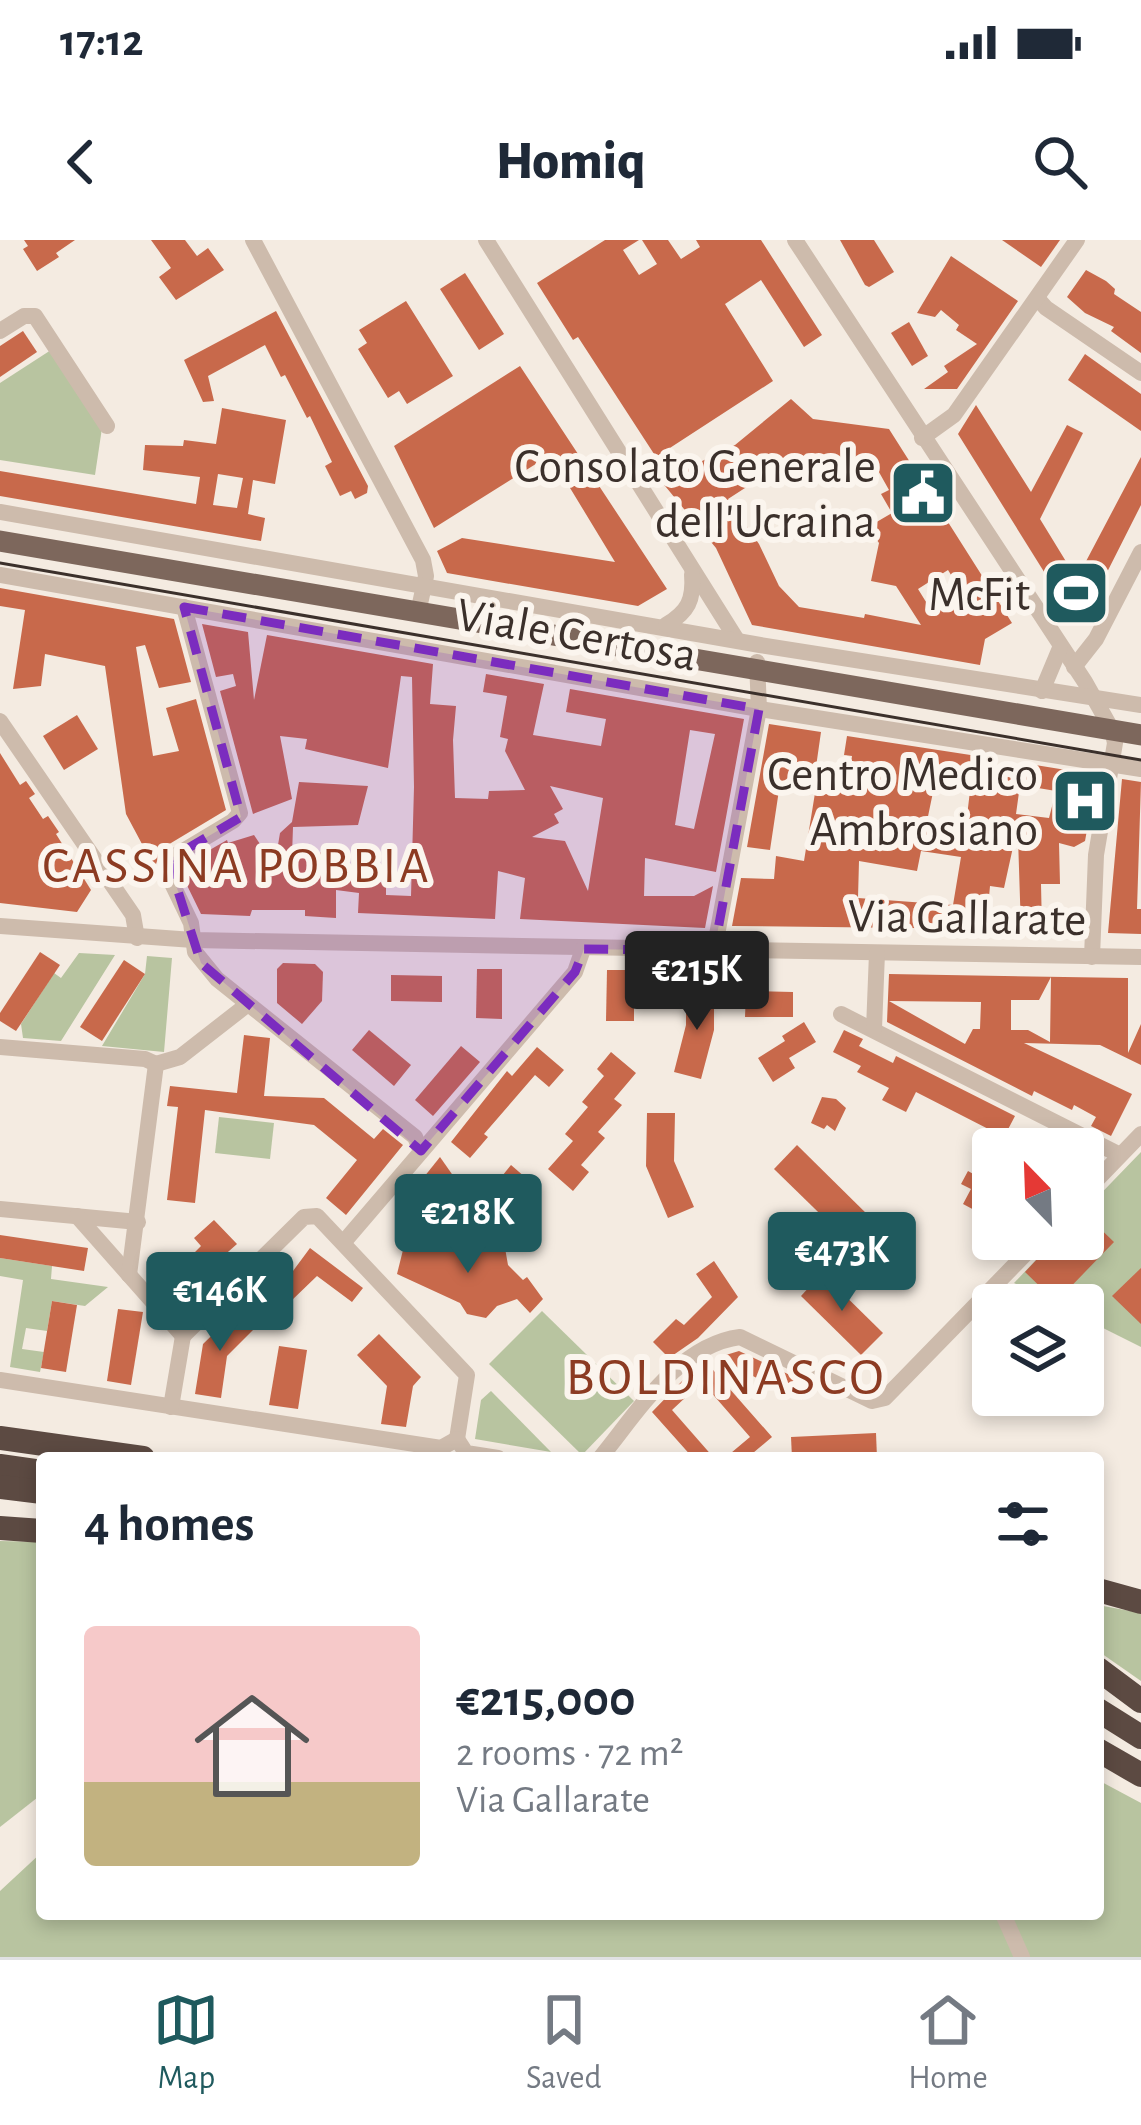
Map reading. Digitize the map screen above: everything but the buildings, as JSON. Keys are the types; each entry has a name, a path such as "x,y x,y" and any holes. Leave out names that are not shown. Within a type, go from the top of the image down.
{"highway":[{"path":"0,1438 100,1452"},
{"path":"0,1466 36,1471"},
{"path":"0,1486 36,1491"},
{"path":"0,1528 36,1531"},
{"path":"1104,1592 1141,1602"},
{"path":"1104,1673 1141,1701"},
{"path":"1107,1716 1141,1737"},
{"path":"1107,1716 1141,1748"},
{"path":"1104,1753 1141,1775"}],"main road":[{"name":"Viale Certosa","path":"0,541 1141,735"}],"street":[{"path":"253,240 423,560 425,584"},
{"path":"486,240 737,640"},
{"path":"795,240 1112,730 1115,743 1096,855 1093,957"},
{"path":"922,438 954,416 1077,240"},
{"path":"1037,298 1141,373"},
{"path":"0,331 24,316 34,316 107,426"},
{"name":"Viale Certosa","path":"0,512 1042,692 1084,682 1141,705"},
{"path":"1084,682 1096,639 1141,552"},
{"path":"666,625 690,605 692,573"},
{"name":"Viale Certosa","path":"0,575 759,709 1141,769"},
{"name":"Viale Certosa","path":"418,613 425,584"},
{"path":"184,607 240,813 168,860 167,873 191,923 201,963 415,1137 421,1150"},
{"path":"714,951 759,709 760,644"},
{"path":"1042,692 1060,648"},
{"path":"0,721 6,741 133,915 137,938"},
{"name":"Via Gallarate","path":"0,926 193,940 1141,957"},
{"path":"343,1243 574,972 583,949"},
{"path":"874,1029 877,953"},
{"path":"0,1047 145,1059 156,1064 180,1057 248,1004"},
{"path":"841,1015 1120,1155"},
{"path":"129,1275 156,1064"},
{"path":"1104,1172 1141,1134"},
{"path":"0,1209 138,1222"},
{"path":"77,1216 182,1336"},
{"path":"171,1407 182,1336 304,1217 317,1216 467,1375 457,1438 465,1452"},
{"path":"605,1452 687,1359 723,1339 740,1337 769,1348 799,1369 878,1400 1020,1260"},
{"path":"0,1380 441,1448 457,1438"},
{"path":"1006,1920 1022,1957"}],"highlighted area":[{"path":"184,607 759,709 714,951 584,949 575,972 421,1151 201,963 168,860 241,817"}],"green space":[{"path":"51,350 102,428 95,475 0,460 0,383"},
{"path":"79,953 115,955 61,1041 23,1038 21,1024 54,973 61,978"},
{"path":"147,956 172,958 164,1052 102,1046 145,974"},
{"path":"219,1117 274,1123 270,1159 215,1153"},
{"path":"1141,1152 1141,1347 1104,1328 1104,1284 1014,1283 1036,1260 1104,1260 1104,1190"},
{"path":"0,1258 52,1266 51,1279 108,1287 85,1306 52,1301 47,1331 26,1328 22,1349 44,1352 40,1372 10,1367 23,1280 0,1276"},
{"path":"542,1311 634,1401 585,1452 579,1452 489,1364"},
{"path":"491,1391 551,1452 475,1439 481,1400"},
{"path":"0,1541 36,1542 36,1799 0,1827"},
{"path":"1104,1606 1141,1613 1141,1681 1104,1655"},
{"path":"1104,1783 1141,1803 1141,1957 0,1957 0,1891 36,1858 36,1920 1104,1920"}],"tram line":[{"path":"0,563 1141,760"}],"place":[{"name":"Consolato Generale dell'Ucraina","path":"923,493"},
{"name":"McFit","path":"1076,593"},
{"name":"Centro Medico Ambrosiano","path":"1085,801"}],"district":[{"name":"CASSINA POBBIA","path":"237,864"},
{"name":"BOLDINASCO","path":"726,1375"}]}
